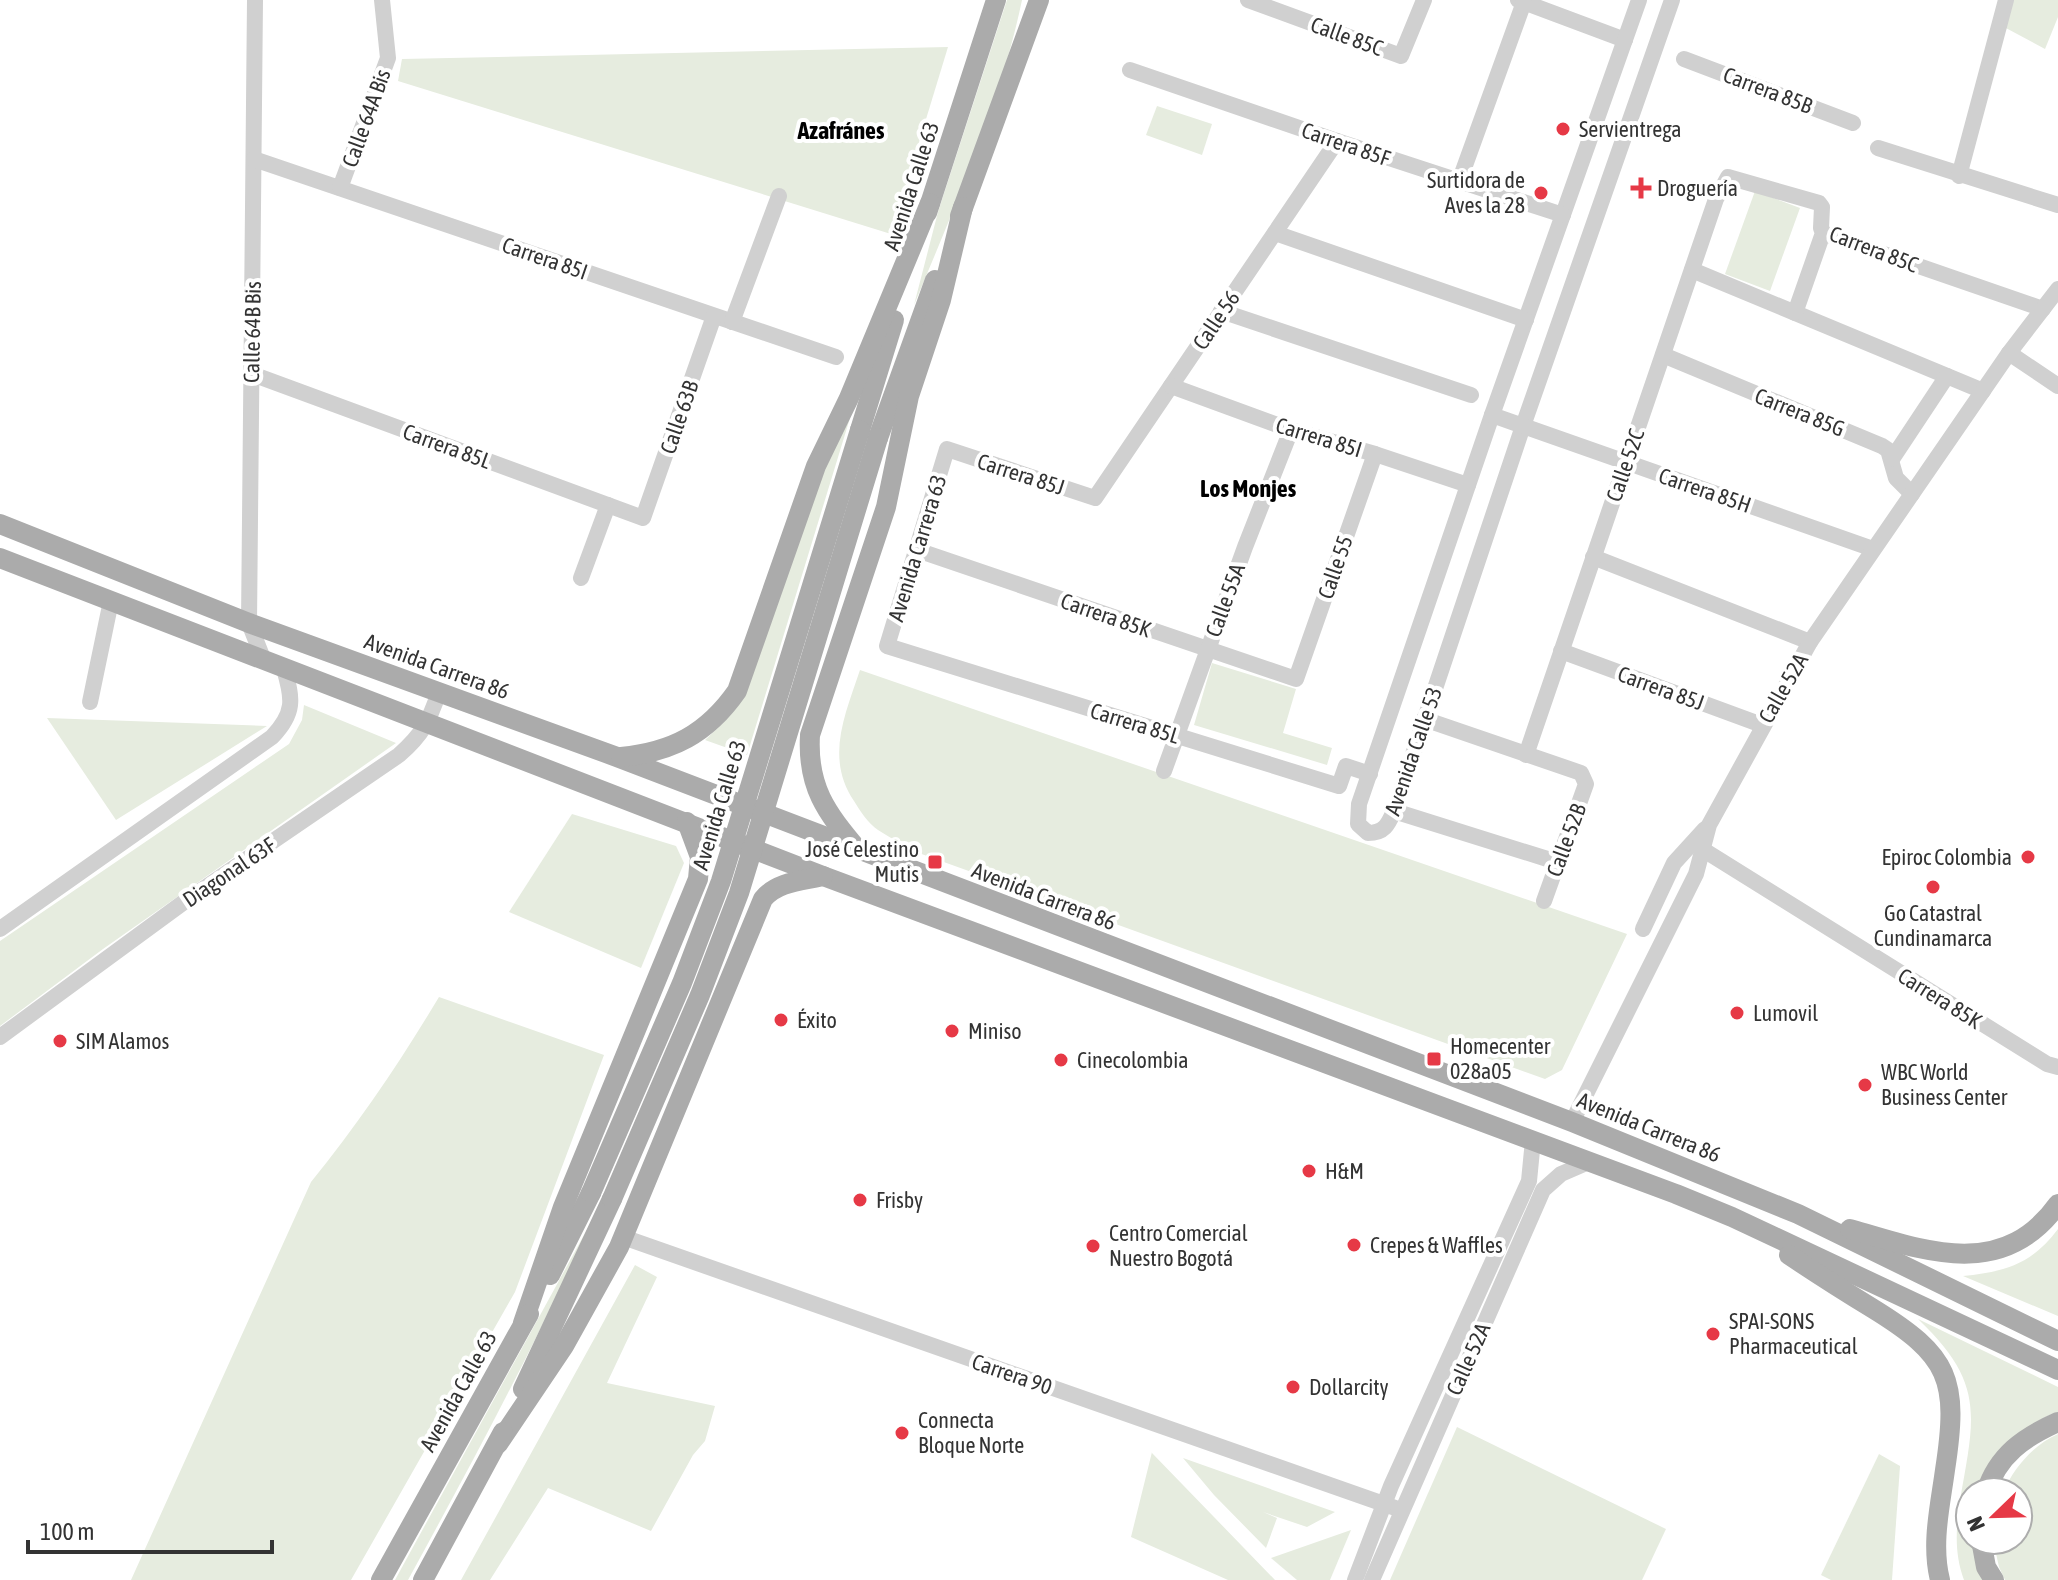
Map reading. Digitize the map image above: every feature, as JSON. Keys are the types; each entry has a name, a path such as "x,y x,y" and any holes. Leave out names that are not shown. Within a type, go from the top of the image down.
{"main road":[{"name":"Avenida Calle 63","path":"423,1580 498,1444 612,1199 700,995 739,893 869,434 930,203 996,0"},
{"name":"Avenida Calle 63","path":"381,1580 564,1251 682,983 721,881 869,434 963,207 1039,0"},
{"path":"617,757 647,754 679,743 714,718 737,691 816,466 849,398 930,203"},
{"path":"858,851 833,821 817,792 811,770 810,735 886,507 909,396 941,300 963,207"},
{"name":"Avenida Carrera 86","path":"0,524 249,623 617,757 1572,1122 1798,1214 2058,1341"},
{"path":"0,558 823,876 1591,1161 1732,1217 2058,1370"},
{"path":"523,1323 563,1207 698,879 700,857 687,822"},
{"path":"498,1444 564,1346 623,1237 763,899 784,884 823,876"},
{"path":"1798,1214 1907,1246 1955,1255 1980,1255 2022,1237 2045,1220 2058,1204"},
{"path":"1732,1217 1909,1331 1935,1358 1947,1383 1952,1415 1935,1549 1940,1580"},
{"path":"1992,1476 1995,1468 2017,1444 2058,1422"},
{"path":"1984,1556 1994,1580"}],"street":[{"name":"Calle 64B Bis","path":"255,0 249,623 274,665"},
{"name":"Calle 64A Bis","path":"340,188 388,58 382,0"},
{"name":"Calle 85C","path":"1248,0 1401,56 1424,0"},
{"name":"Avenida Calle 53","path":"1639,0 1359,804 1358,824 1368,833 1387,827 1394,811 1523,426 1672,0"},
{"path":"1959,176 2006,0"},
{"path":"1459,182 1521,1 1625,40"},
{"name":"Carrera 85B","path":"1684,59 1853,123"},
{"name":"Carrera 85F","path":"1130,70 1563,215"},
{"name":"Calle 56","path":"1095,498 1337,141"},
{"path":"1878,148 2058,205"},
{"name":"Carrera 85I","path":"254,159 836,357"},
{"name":"Carrera 85C","path":"1728,177 1819,203 1823,212 1823,233 2043,309"},
{"name":"Calle 52C","path":"1526,755 1716,199 1728,177"},
{"path":"732,322 779,196"},
{"path":"1275,233 1526,320"},
{"path":"1795,313 1823,233"},
{"path":"1692,270 1983,391"},
{"name":"Calle 52A","path":"1572,1122 1696,874 1709,825 1810,642 2009,353 2058,289"},
{"path":"1221,311 1471,395"},
{"name":"Calle 63B","path":"643,518 714,316"},
{"path":"2009,353 2058,386"},
{"name":"Carrera 85G","path":"1663,355 1882,446 1892,459 1896,478 1912,494"},
{"name":"Carrera 85L","path":"252,374 643,518"},
{"path":"1892,459 1947,376"},
{"name":"Carrera 85I","path":"1171,386 1291,430 1468,485"},
{"name":"Carrera 85H","path":"1492,415 1873,549"},
{"name":"Calle 55A","path":"1164,771 1291,430"},
{"name":"Carrera 85J","path":"947,449 1095,498"},
{"name":"Avenida Carrera 63","path":"887,646 947,449"},
{"name":"Calle 55","path":"1296,679 1375,454"},
{"path":"581,578 608,505"},
{"name":"Carrera 85K","path":"917,550 1296,679"},
{"path":"1593,557 1810,642"},
{"path":"90,702 111,601"},
{"name":"Carrera 85L","path":"887,646 1339,786 1346,766 1370,774"},
{"name":"Carrera 85J","path":"1561,651 1762,725"},
{"path":"0,929 272,737 283,726 290,712 290,690 274,665"},
{"name":"Diagonal 63F","path":"0,1037 184,902 399,755 427,725 439,692"},
{"path":"1424,719 1526,755"},
{"name":"Calle 52B","path":"1526,755 1581,773 1586,784 1544,901"},
{"path":"1394,811 1557,862"},
{"path":"1643,929 1674,863 1709,825"},
{"name":"Carrera 85K","path":"1702,849 2047,1064 2058,1067"},
{"name":"Calle 52A","path":"1355,1580 1384,1504 1529,1181 1533,1140"},
{"name":"Calle 52A","path":"1372,1580 1543,1190 1561,1174 1591,1161"},
{"name":"Carrera 90","path":"623,1237 1401,1510"}],"shaded area":[{"path":"1007,0 1022,0 1002,78 975,155 914,305 938,212"},
{"path":"2012,0 2058,0 2058,17 2045,49 2004,27"},
{"path":"948,47 891,234 398,81 402,59"},
{"path":"1157,106 1212,124 1202,155 1146,135"},
{"path":"1755,191 1800,208 1770,291 1725,274"},
{"path":"850,418 747,755 705,740 723,723 826,463"},
{"path":"1212,663 1296,689 1283,733 1332,748 1327,765 1194,725"},
{"path":"860,670 1627,934 1562,1070 1545,1079 916,852 887,836 862,813 845,785 841,769 840,736"},
{"path":"304,705 396,743 103,949 0,1026 0,941 289,744 302,720"},
{"path":"47,718 267,726 116,820"},
{"path":"572,814 676,846 684,863 641,968 509,912"},
{"path":"439,997 604,1055 515,1292 351,1580 131,1580 311,1182 378,1092"},
{"path":"590,1224 525,1359 408,1580 395,1580"},
{"path":"2058,1229 2058,1316 1963,1276 1992,1272 2016,1264 2038,1251"},
{"path":"635,1265 657,1277 607,1383 715,1406 705,1441 693,1455 651,1531 548,1488 490,1580 461,1580"},
{"path":"1918,1319 2058,1387 2058,1412 2021,1434 1989,1476 1964,1476 1971,1422 1970,1402 1955,1362"},
{"path":"1457,1427 1666,1529 1642,1580 1390,1580"},
{"path":"2058,1434 2058,1580 2005,1580 1997,1556 2034,1556 2034,1476 2012,1476 2040,1444"},
{"path":"1152,1452 1275,1580 1228,1580 1131,1537"},
{"path":"1879,1454 1900,1466 1892,1580 1831,1580 1821,1575"},
{"path":"1183,1458 1335,1512 1307,1527 1263,1512 1277,1518 1266,1548"},
{"path":"1351,1530 1330,1580 1297,1580 1271,1558"},
{"path":"1958,1556 1977,1556 1984,1580 1964,1580"}],"place":[{"name":"Servientrega","path":"1563,129"},
{"name":"Droguería","path":"1641,188"},
{"name":"Surtidora de Aves la 28","path":"1541,193"},
{"name":"Epiroc Colombia","path":"2028,857"},
{"name":"José Celestino Mutis","path":"935,862"},
{"name":"Go Catastral Cundinamarca","path":"1933,887"},
{"name":"Lumovil","path":"1737,1013"},
{"name":"Éxito","path":"781,1020"},
{"name":"Miniso","path":"952,1031"},
{"name":"SIM Alamos","path":"60,1041"},
{"name":"Homecenter 028a05","path":"1434,1059"},
{"name":"Cinecolombia","path":"1061,1060"},
{"name":"WBC World Business Center","path":"1865,1085"},
{"name":"H&M","path":"1309,1171"},
{"name":"Frisby","path":"860,1200"},
{"name":"Crepes & Waffles","path":"1354,1245"},
{"name":"Centro Comercial Nuestro Bogotá","path":"1093,1246"},
{"name":"SPAI-SONS Pharmaceutical","path":"1713,1334"},
{"name":"Dollarcity","path":"1293,1387"},
{"name":"Connecta Bloque Norte","path":"902,1433"}],"district":[{"name":"Azafránes","path":"841,130"},
{"name":"Los Monjes","path":"1248,488"}]}
